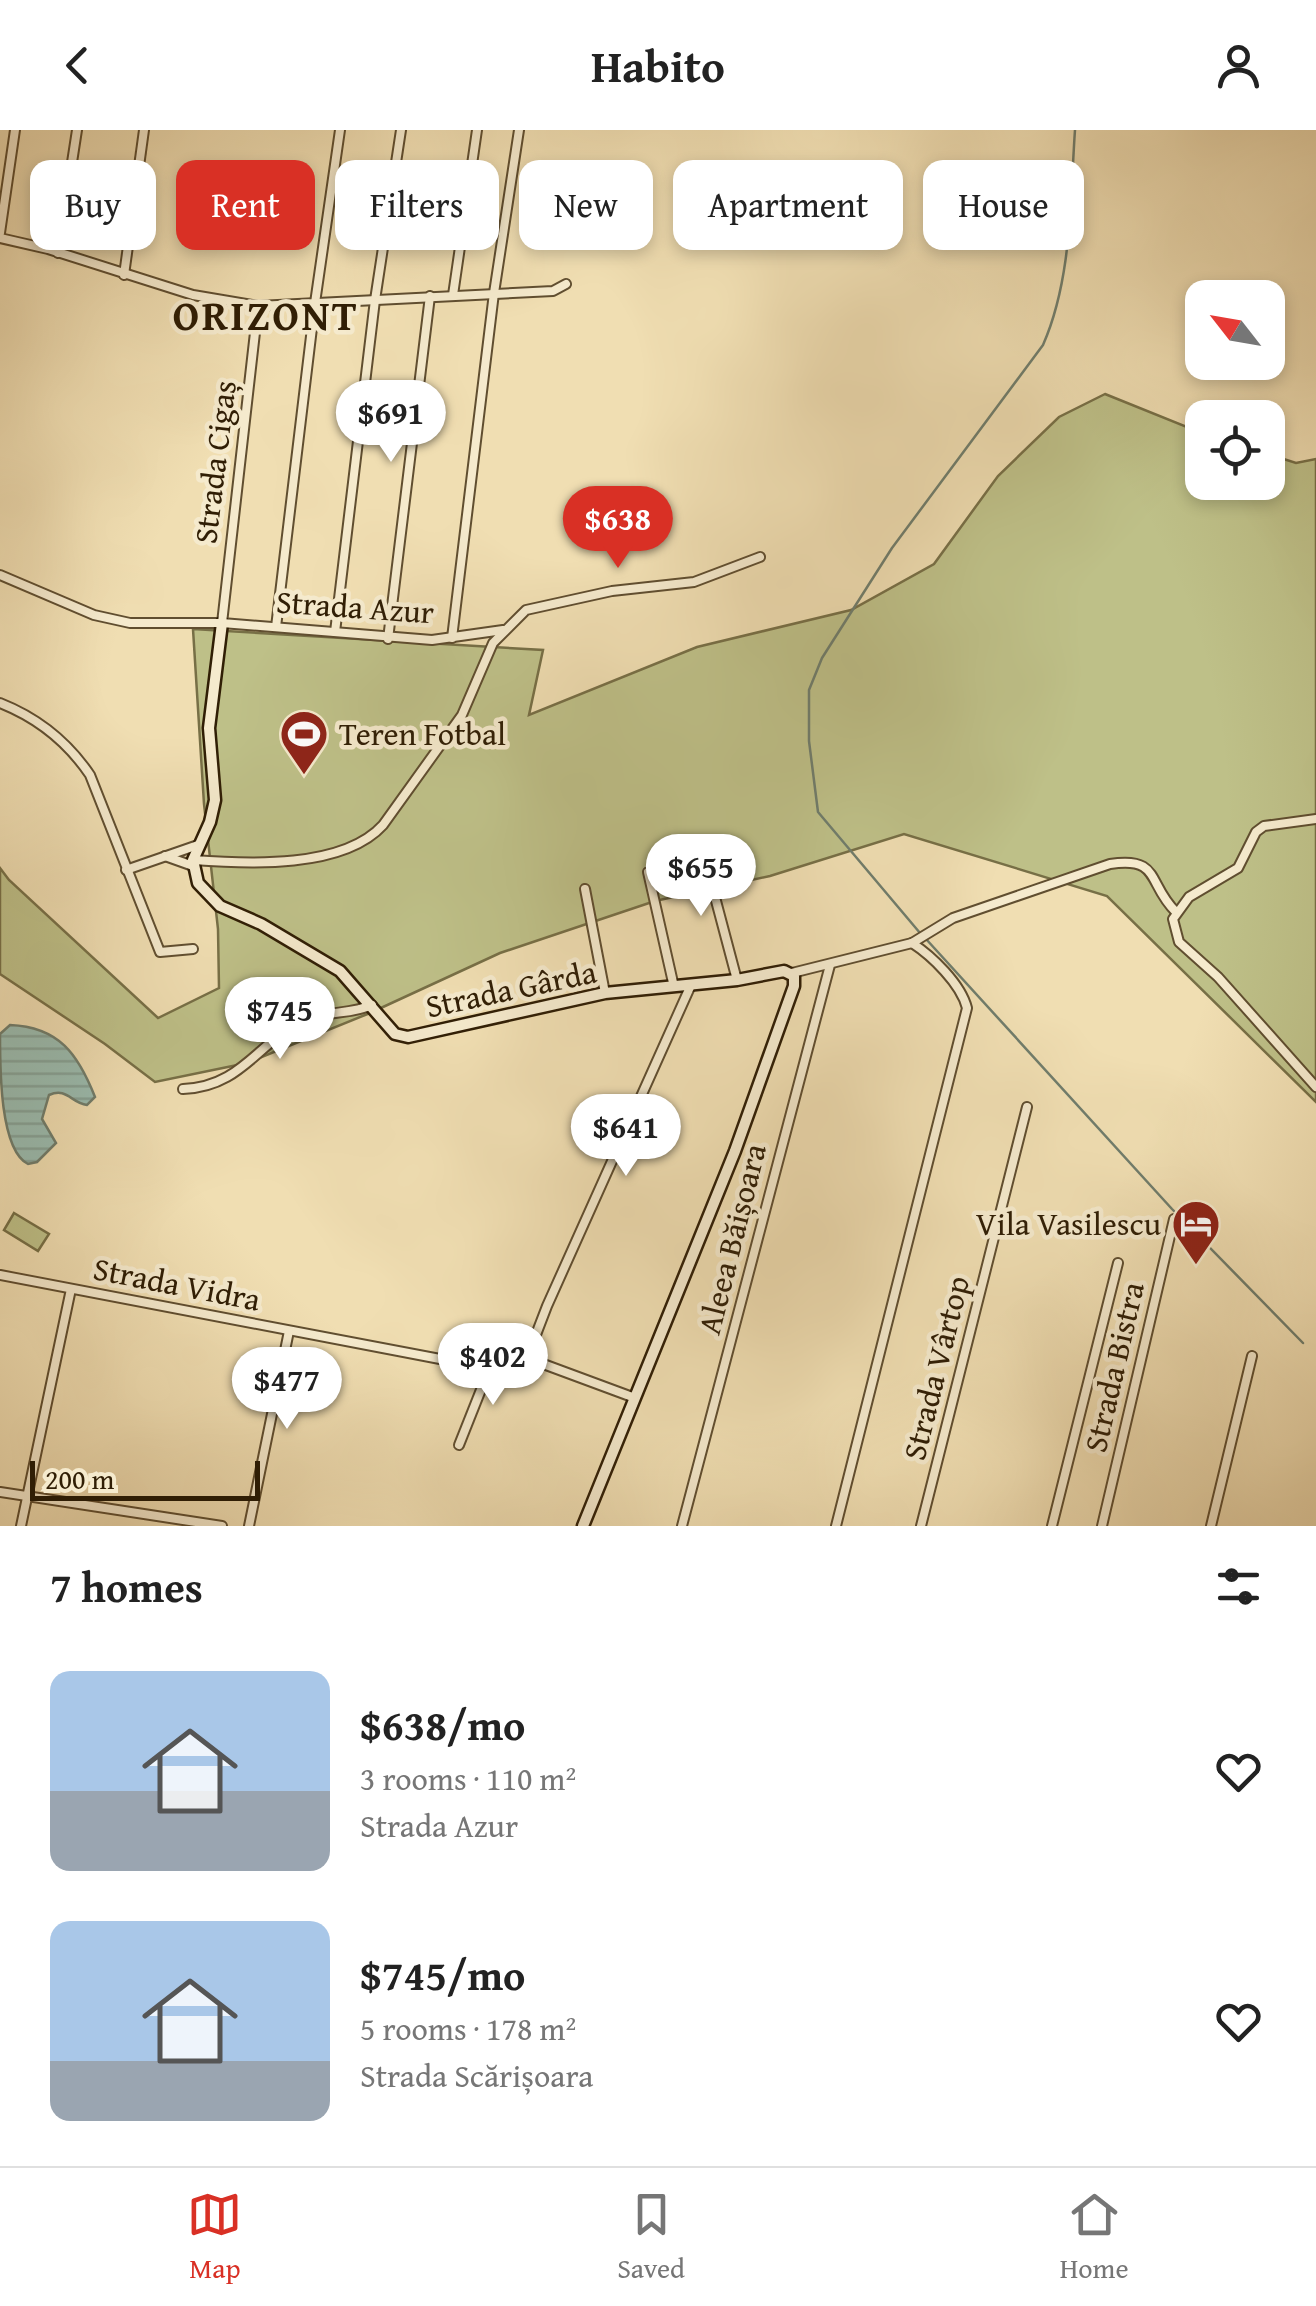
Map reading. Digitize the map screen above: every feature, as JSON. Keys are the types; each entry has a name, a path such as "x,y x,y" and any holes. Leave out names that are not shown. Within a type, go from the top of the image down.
{"street":[{"path":"15,130 0,236 192,295 258,306 552,291 566,284"},
{"path":"58,252 77,130"},
{"path":"124,274 144,130"},
{"path":"276,627 340,130"},
{"path":"335,632 400,130"},
{"path":"453,295 477,130"},
{"path":"452,638 494,293 519,130"},
{"path":"388,639 430,296"},
{"name":"Strada Cigaș","path":"222,623 258,306"},
{"name":"Strada Azur","path":"0,576 110,620 222,623 388,639 452,638 502,630 538,605 612,591 694,582 760,558"},
{"path":"193,863 215,800 208,728 222,623"},
{"path":"166,856 193,863 271,864 304,859 369,838 383,825 462,715 502,630"},
{"path":"0,703 50,730 90,775 160,952 193,949"},
{"path":"1176,912 1188,898 1232,874 1256,832 1264,826 1316,819"},
{"path":"126,870 198,845"},
{"path":"702,848 738,980"},
{"name":"Strada Gârda","path":"193,863 198,883 220,906 260,924 340,971 372,1005 389,1031 408,1037 605,993 674,988 830,965 914,941 953,918 1110,864 1131,861 1151,871 1168,905 1176,912 1174,929 1179,942 1218,977 1316,1087"},
{"path":"648,872 674,988"},
{"path":"585,889 605,993"},
{"path":"836,1526 967,1008 960,992 914,941"},
{"name":"Aleea Băișoara","path":"682,1526 830,965"},
{"path":"583,1526 735,1151 794,986 792,973"},
{"path":"528,1358 691,985"},
{"path":"183,1089 203,1088 235,1074 278,1038 310,1018 355,1012 372,1005"},
{"name":"Strada Vârtop","path":"921,1526 1027,1106"},
{"name":"Strada Bistra","path":"1102,1526 1174,1219"},
{"path":"1052,1526 1118,1263"},
{"name":"Strada Vidra","path":"0,1275 440,1359 528,1358 636,1398"},
{"path":"21,1526 71,1290"},
{"path":"249,1526 290,1330"},
{"path":"1210,1526 1252,1356"},
{"path":"458,1446 494,1357"},
{"path":"0,1492 222,1526"}],"green space":[{"path":"1105,394 1185,426 1185,500 1285,500 1285,459 1296,463 1316,459 1316,1102 1107,896 904,834 770,876 655,901 500,953 370,1013 247,1063 155,1082 0,974 0,868 158,1018 219,988 218,929 204,804 193,629 543,650 529,715 697,647 851,610 934,564 998,476 1059,417"},
{"path":"14,1213 49,1234 38,1251 4,1230"}],"water":[{"path":"10,1025 54,1037 74,1056 95,1097 87,1105 65,1094 49,1095 42,1119 56,1143 37,1162 28,1164 12,1143 4,1107 0,1034"}],"waterway":[{"path":"920,933 818,812 809,741 809,690 822,658 892,548 1043,345 1065,267 1075,130"},
{"path":"926,939 1172,1209 1303,1343"}],"place":[{"name":"Teren Fotbal","path":"304,776"},
{"name":"Vila Vasilescu","path":"1196,1266"}],"district":[{"name":"ORIZONT","path":"266,315"}]}
